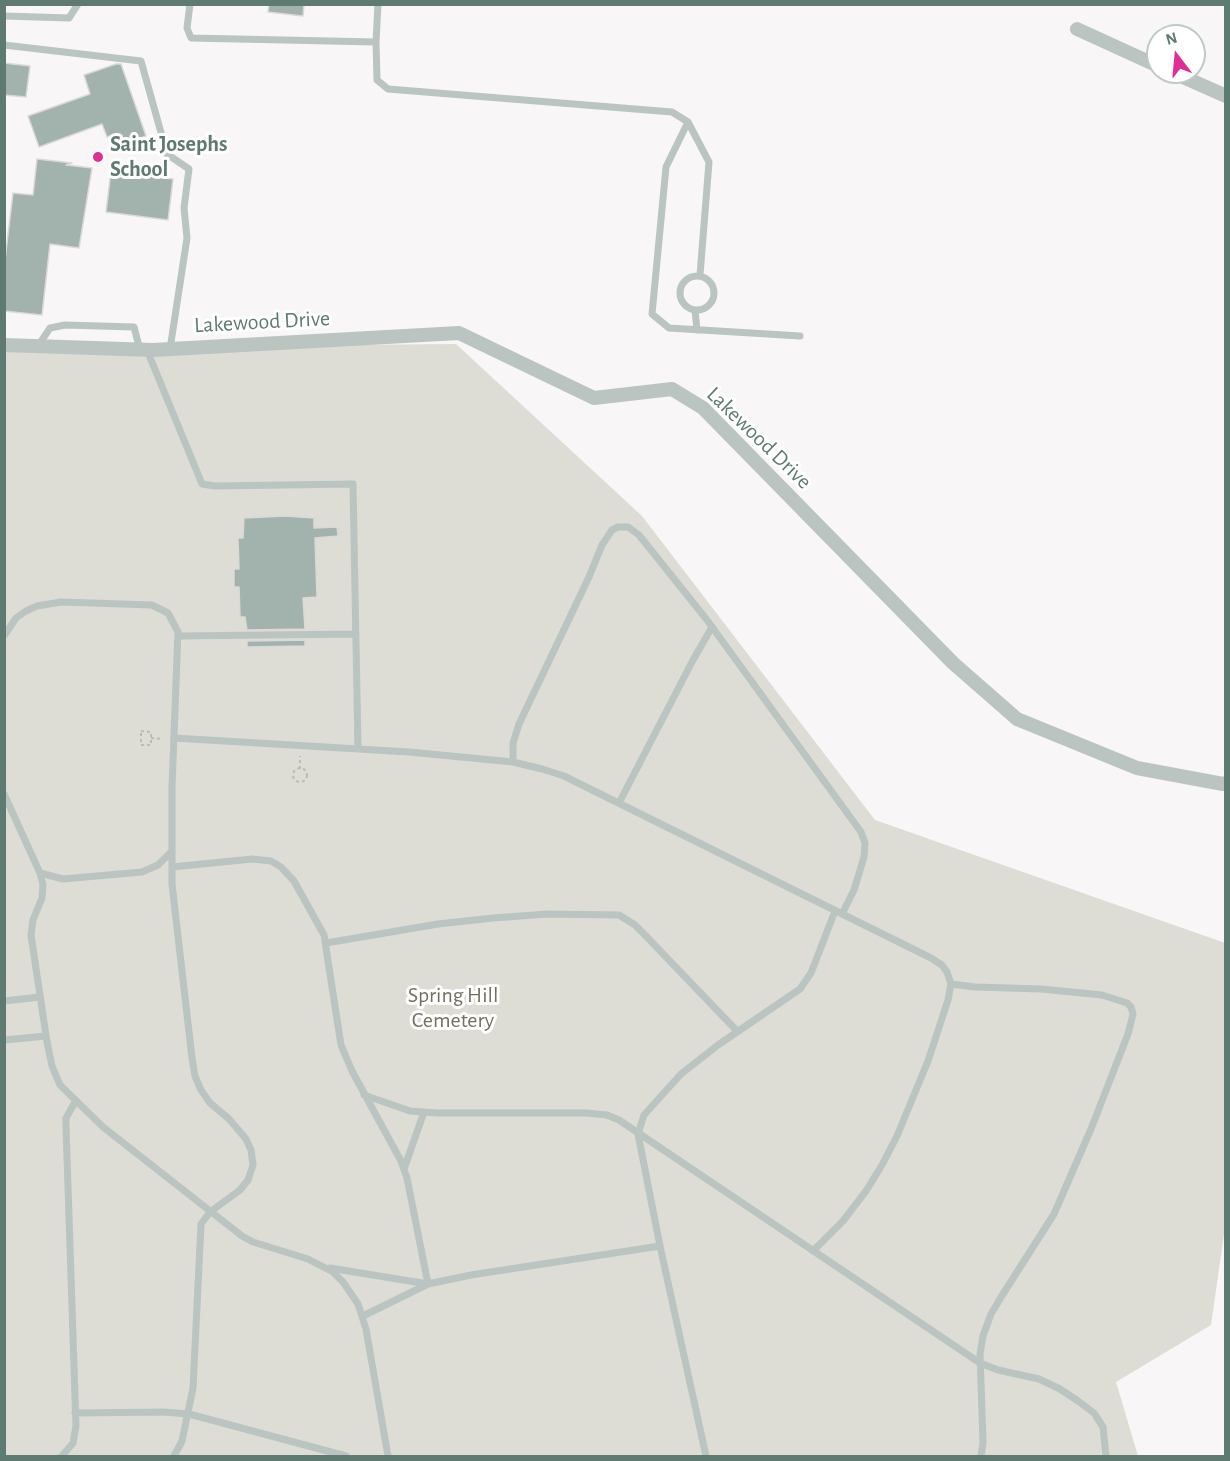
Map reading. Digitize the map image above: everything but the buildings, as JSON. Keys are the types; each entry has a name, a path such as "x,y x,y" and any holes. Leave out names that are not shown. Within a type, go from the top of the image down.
{"street":[{"path":"1077,29 1146,61"},
{"path":"1199,84 1226,96"},
{"name":"Lakewood Drive","path":"4,345 143,350 459,333 594,398 672,389 703,408 953,663 1017,719 1137,768 1226,783"}],"lane":[{"path":"4,16 69,18 78,4"},
{"path":"190,4 187,28 191,38 376,42"},
{"path":"378,4 377,80 388,89 672,112 688,122 709,162 700,275"},
{"path":"4,45 141,61 167,154 189,169 184,208 188,238 170,349"},
{"path":"688,122 666,167 652,314 669,328 800,336"},
{"path":"700,275 713,284 715,295 706,308 695,310 684,304 680,293 683,282 700,275"},
{"path":"695,310 697,330"},
{"path":"38,346 50,328 58,326 134,327 202,484 215,486 353,484 358,749"},
{"path":"513,762 513,743 519,724 602,545 612,530 623,526 633,529 712,627 861,832 865,843 864,857 854,890 838,912 811,973 800,989 737,1031 681,1074 644,1115 638,1134 706,1456"},
{"path":"4,636 16,618 26,611 37,606 61,602 152,605 168,613 176,625 178,636 172,867 176,927 195,1076 210,1103 239,1129 251,1150 253,1165 248,1180 240,1190 210,1212 204,1219 200,1230 193,1388 182,1441 174,1456"},
{"path":"619,803 712,627"},
{"path":"178,636 356,634"},
{"path":"174,738 358,749 513,762 564,776 942,965 951,984 948,1000 911,1104 882,1166 843,1221 813,1251"},
{"path":"4,794 43,885 42,898 33,920 31,935 46,1036 56,1078 75,1102 210,1212 253,1242 308,1259 338,1277 352,1294 363,1316 388,1456"},
{"path":"39,873 63,879 142,872 158,865 172,851"},
{"path":"172,867 252,859 271,861 281,867 294,881 320,925 326,943 341,1045 364,1095 404,1169 428,1284"},
{"path":"326,943 438,924 493,918 548,914 619,915 639,929 737,1031"},
{"path":"951,984 1102,995 1126,1003 1131,1007 1133,1014 1128,1034 1072,1175 1054,1214 992,1314 983,1336 980,1363 984,1443 981,1456"},
{"path":"4,1001 40,997"},
{"path":"4,1040 46,1036"},
{"path":"364,1095 410,1111 586,1113 607,1115 619,1120 980,1363 998,1370 1039,1379 1078,1401 1094,1413 1103,1426 1106,1456"},
{"path":"62,1456 73,1443 76,1434 66,1127 66,1118 75,1102"},
{"path":"404,1169 424,1112"},
{"path":"363,1316 428,1284 471,1275 660,1246"},
{"path":"326,1268 428,1284"},
{"path":"75,1413 189,1414 346,1456"}],"path":[{"path":"141,731 151,732 151,745 141,745 141,731"},
{"path":"302,769 305,772 306,776 303,781 295,780 293,775 296,770 302,769"}],"green space":[{"name":"Spring Hill Cemetery","path":"456,344 642,516 875,820 1225,943 1226,1220 1211,1325 1116,1382 1138,1456 5,1456 4,348"}],"place":[{"name":"Saint Josephs School","path":"98,157"}]}
